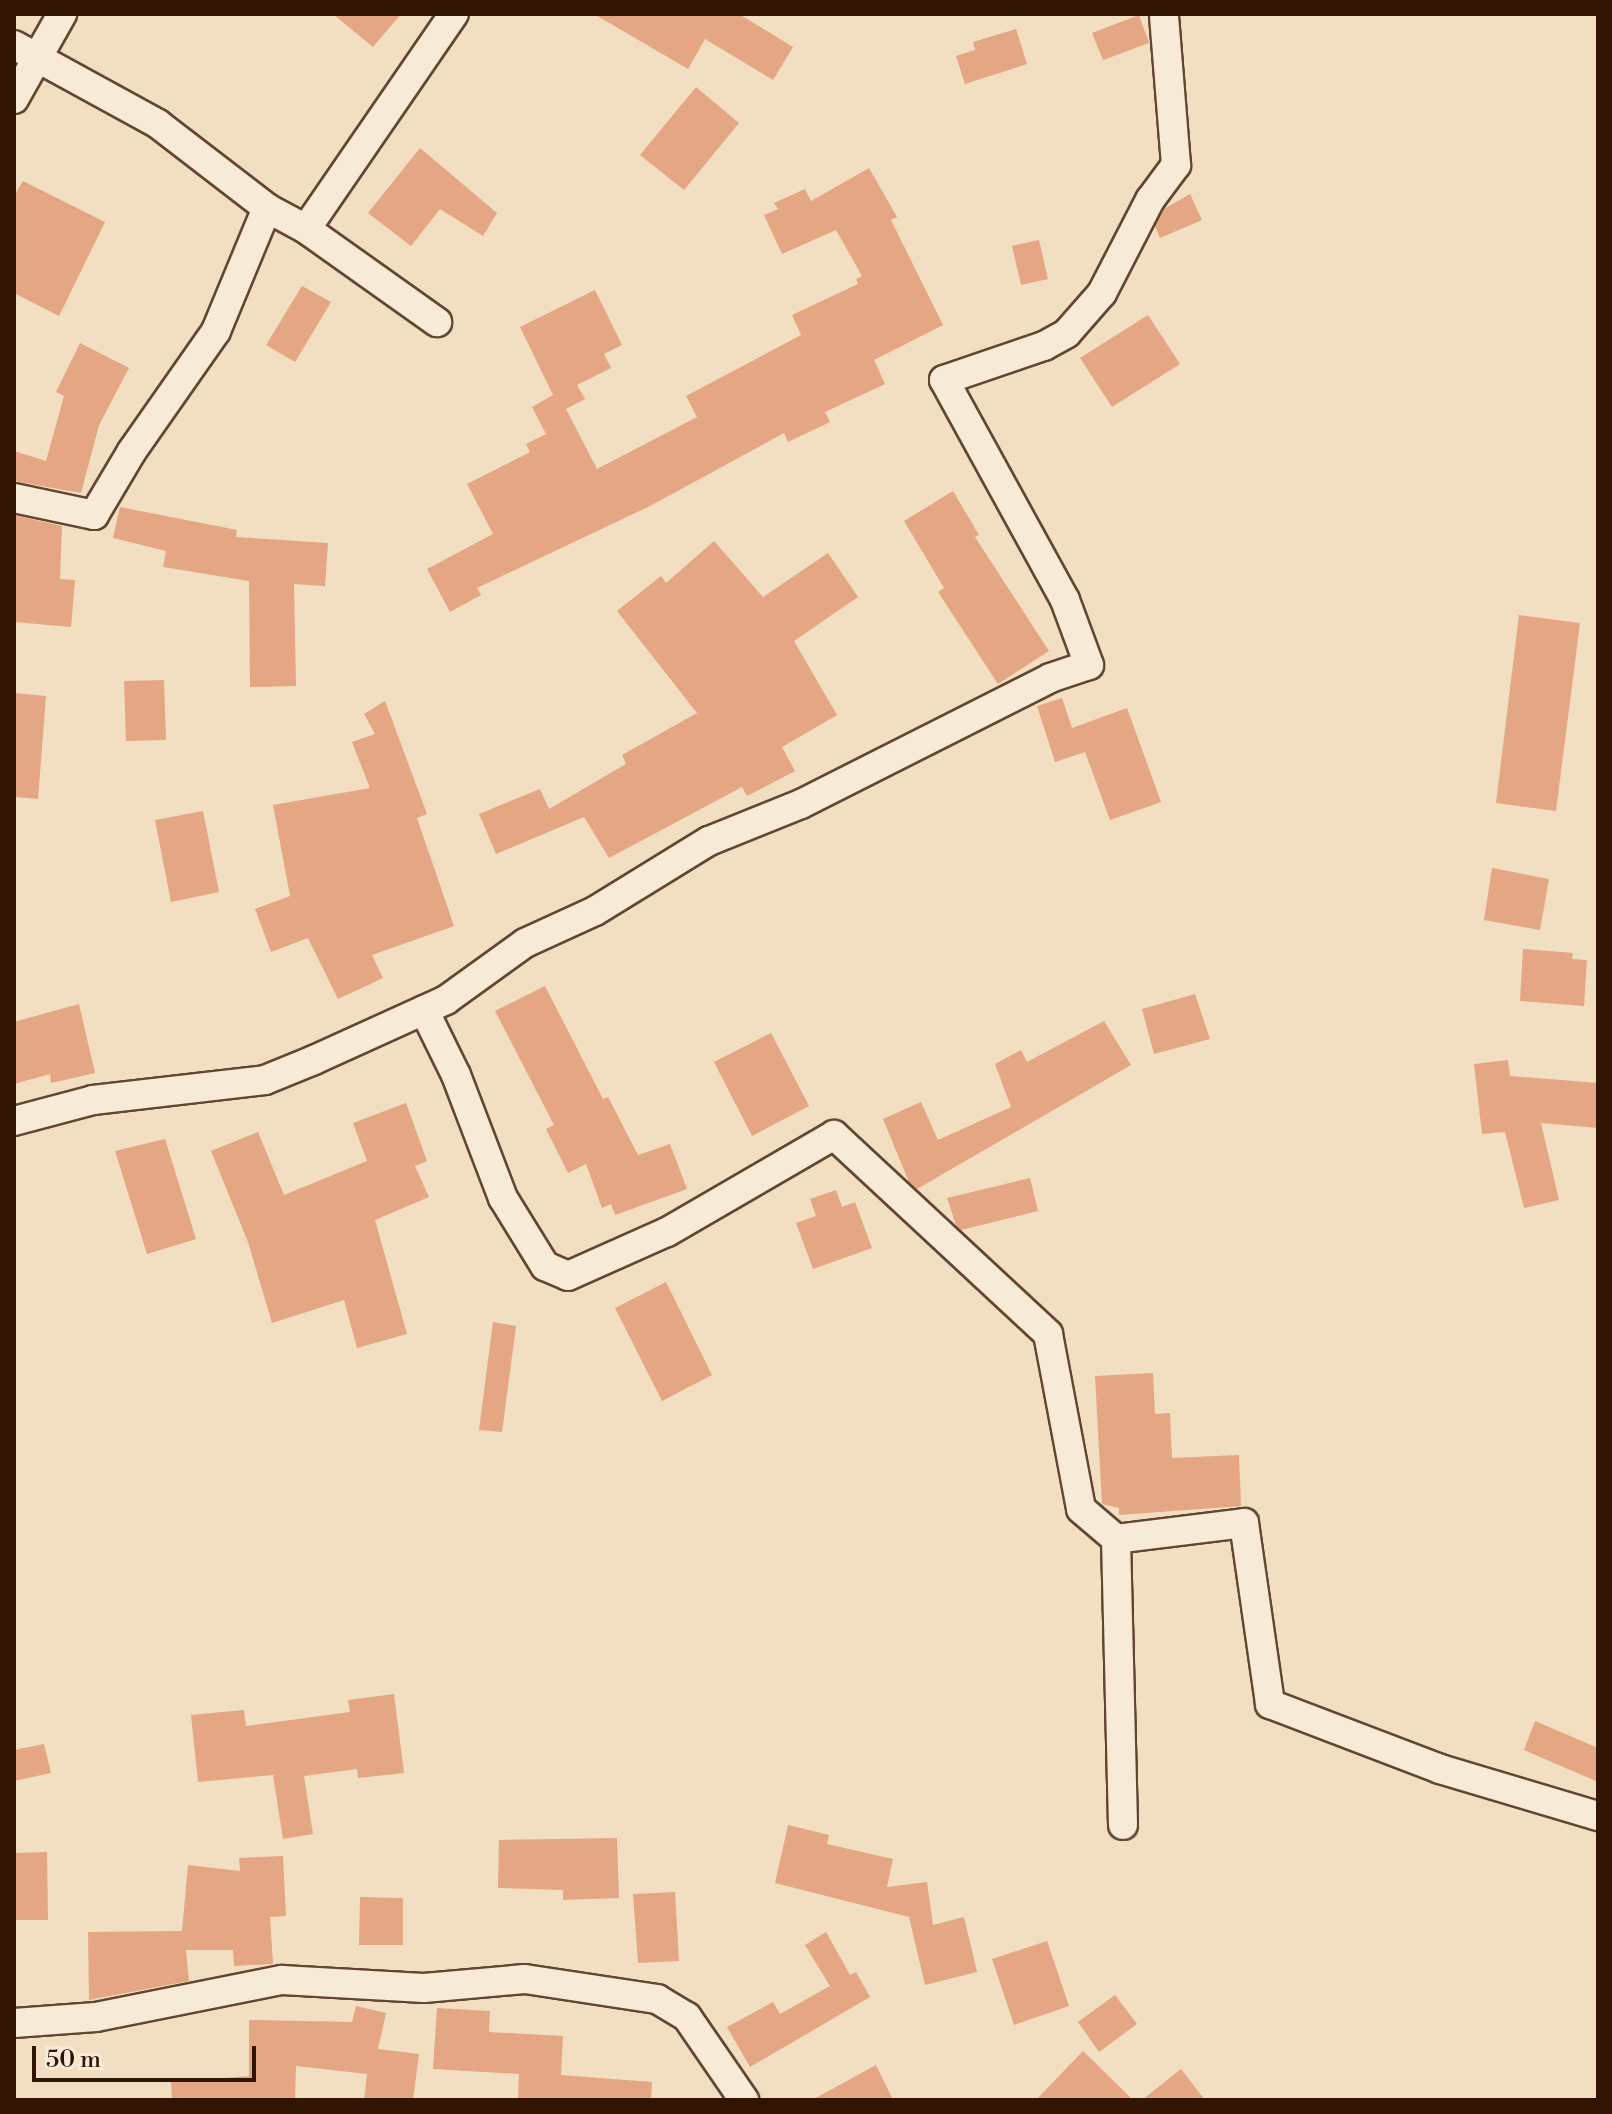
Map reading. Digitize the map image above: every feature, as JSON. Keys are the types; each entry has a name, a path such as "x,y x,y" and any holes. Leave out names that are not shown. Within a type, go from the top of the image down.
{"street":[{"path":"14,99 25,52 62,14"},
{"path":"306,229 454,14"},
{"path":"14,1121 93,1100 265,1080 424,1010 525,943 595,911 709,841 801,804 1050,678 1089,665 1065,600 944,380 1044,346 1067,333 1102,293 1150,200 1176,165 1164,17"},
{"path":"25,52 158,124 267,208 306,229 437,322"},
{"path":"14,498 94,515 132,451 216,331 267,208"},
{"path":"424,1010 456,1075 503,1198 545,1266 568,1276 667,1232 834,1135 1048,1334 1081,1509 1116,1539 1244,1523 1270,1704 1440,1769 1598,1816"},
{"path":"1116,1539 1123,1825"},
{"path":"14,2023 153,2008 282,1980 424,1988 525,1979 657,1999 687,2017 744,2100"}],"building":[{"path":"333,14 401,14 373,47"},
{"path":"594,14 739,14 793,47 773,80 705,39 688,69"},
{"path":"1139,15 1149,43 1103,60 1092,33"},
{"path":"1016,29 1027,64 965,84 956,56 975,50 973,42"},
{"path":"696,87 739,123 684,190 640,155"},
{"path":"420,148 497,213 483,236 440,209 411,246 368,213"},
{"path":"869,168 897,217 891,220 943,325 874,360 885,384 825,412 830,422 788,442 784,433 650,506 477,588 481,595 450,612 427,569 493,534 467,484 530,452 526,444 546,434 532,407 553,395 520,327 595,290 622,345 604,354 611,368 577,385 585,399 566,409 597,469 697,417 686,396 801,335 792,315 858,284 856,279 862,276 836,230 782,254 764,215 778,209 774,203 805,189 811,201"},
{"path":"23,181 105,222 59,316 14,293 14,196"},
{"path":"1190,194 1202,220 1160,238 1155,226 1164,209"},
{"path":"1039,240 1048,279 1021,285 1012,246"},
{"path":"302,286 331,302 295,362 266,345"},
{"path":"1148,315 1180,364 1112,407 1080,358"},
{"path":"80,343 129,368 99,425 81,493 14,481 14,451 46,461 64,396 56,392"},
{"path":"953,491 979,535 975,537 1049,651 998,684 938,592 944,588 904,521"},
{"path":"120,507 237,530 236,537 328,543 325,586 294,584 296,686 250,687 249,581 163,567 166,551 113,538"},
{"path":"14,515 62,526 60,579 75,580 71,627 14,622"},
{"path":"714,541 763,597 828,553 858,597 794,641 837,715 782,747 795,771 747,796 742,787 609,858 584,817 496,854 479,814 540,789 549,809 626,764 622,755 697,713 617,611 661,576 666,583"},
{"path":"1519,615 1580,623 1556,811 1496,803"},
{"path":"164,680 166,740 126,741 124,681"},
{"path":"14,693 46,696 38,799 14,797"},
{"path":"1062,698 1072,728 1127,708 1161,802 1110,820 1085,752 1055,762 1037,706"},
{"path":"385,701 427,814 417,818 454,926 372,955 383,978 338,999 308,938 271,952 255,909 290,896 273,805 370,788 352,742 375,734 364,714"},
{"path":"203,811 219,892 171,902 155,820"},
{"path":"1492,868 1549,879 1540,930 1484,920"},
{"path":"1523,949 1573,953 1572,959 1587,960 1584,1006 1520,1001"},
{"path":"545,986 603,1099 608,1097 638,1155 670,1144 687,1189 615,1215 611,1204 602,1208 586,1164 568,1173 546,1129 554,1125 495,1011"},
{"path":"1195,994 1210,1039 1154,1054 1142,1009"},
{"path":"79,1004 95,1073 51,1083 50,1074 14,1084 14,1022"},
{"path":"1104,1021 1131,1065 917,1189 909,1182 883,1119 921,1102 938,1140 1011,1107 995,1064 1021,1050 1027,1062"},
{"path":"771,1033 809,1106 752,1136 714,1062"},
{"path":"1508,1060 1510,1076 1598,1083 1598,1128 1541,1123 1559,1200 1524,1208 1505,1132 1482,1134 1474,1064"},
{"path":"406,1103 427,1161 415,1166 429,1197 375,1220 407,1334 357,1348 344,1300 272,1323 248,1242 211,1151 258,1132 284,1195 367,1161 353,1123"},
{"path":"165,1139 196,1239 147,1254 115,1151"},
{"path":"1030,1178 1038,1211 961,1230 956,1225 947,1198"},
{"path":"836,1190 842,1207 855,1202 872,1248 813,1269 796,1223 816,1216 810,1199"},
{"path":"666,1282 712,1375 662,1401 615,1308"},
{"path":"493,1322 516,1326 502,1432 479,1430"},
{"path":"1153,1373 1155,1414 1170,1413 1172,1458 1239,1455 1241,1506 1119,1515 1119,1508 1102,1504 1095,1376"},
{"path":"394,1694 404,1773 358,1778 357,1769 304,1776 313,1834 283,1839 273,1775 198,1782 191,1715 244,1710 246,1726 350,1712 348,1700"},
{"path":"1535,1721 1598,1748 1598,1782 1524,1750"},
{"path":"44,1744 51,1773 14,1781 14,1750"},
{"path":"788,1825 829,1835 827,1844 893,1859 887,1887 927,1882 933,1925 964,1917 977,1972 925,1985 909,1917 775,1883"},
{"path":"617,1838 619,1898 563,1900 563,1890 498,1888 499,1840"},
{"path":"47,1852 48,1920 14,1920 14,1853"},
{"path":"283,1856 286,1916 270,1917 273,1964 234,1966 233,1950 186,1950 189,1981 89,2000 88,1932 182,1931 188,1865 240,1871 239,1858"},
{"path":"675,1892 679,1961 638,1963 633,1894"},
{"path":"360,1897 403,1898 403,1945 359,1945"},
{"path":"826,1932 850,1975 856,1972 870,1997 750,2067 727,2027 773,2002 780,2014 830,1986 805,1945"},
{"path":"1047,1941 1069,2006 1014,2025 992,1959"},
{"path":"1115,1995 1137,2024 1099,2052 1078,2022"},
{"path":"356,2006 386,2013 378,2049 419,2054 413,2100 364,2100 367,2074 296,2066 295,2100 172,2100 171,2082 249,2076 249,2020 352,2022"},
{"path":"437,2008 490,2011 489,2032 563,2036 561,2075 652,2082 651,2100 518,2098 519,2074 433,2069"},
{"path":"1083,2051 1133,2100 1036,2100"},
{"path":"876,2065 893,2100 812,2100"},
{"path":"1181,2069 1205,2100 1142,2100"}]}
